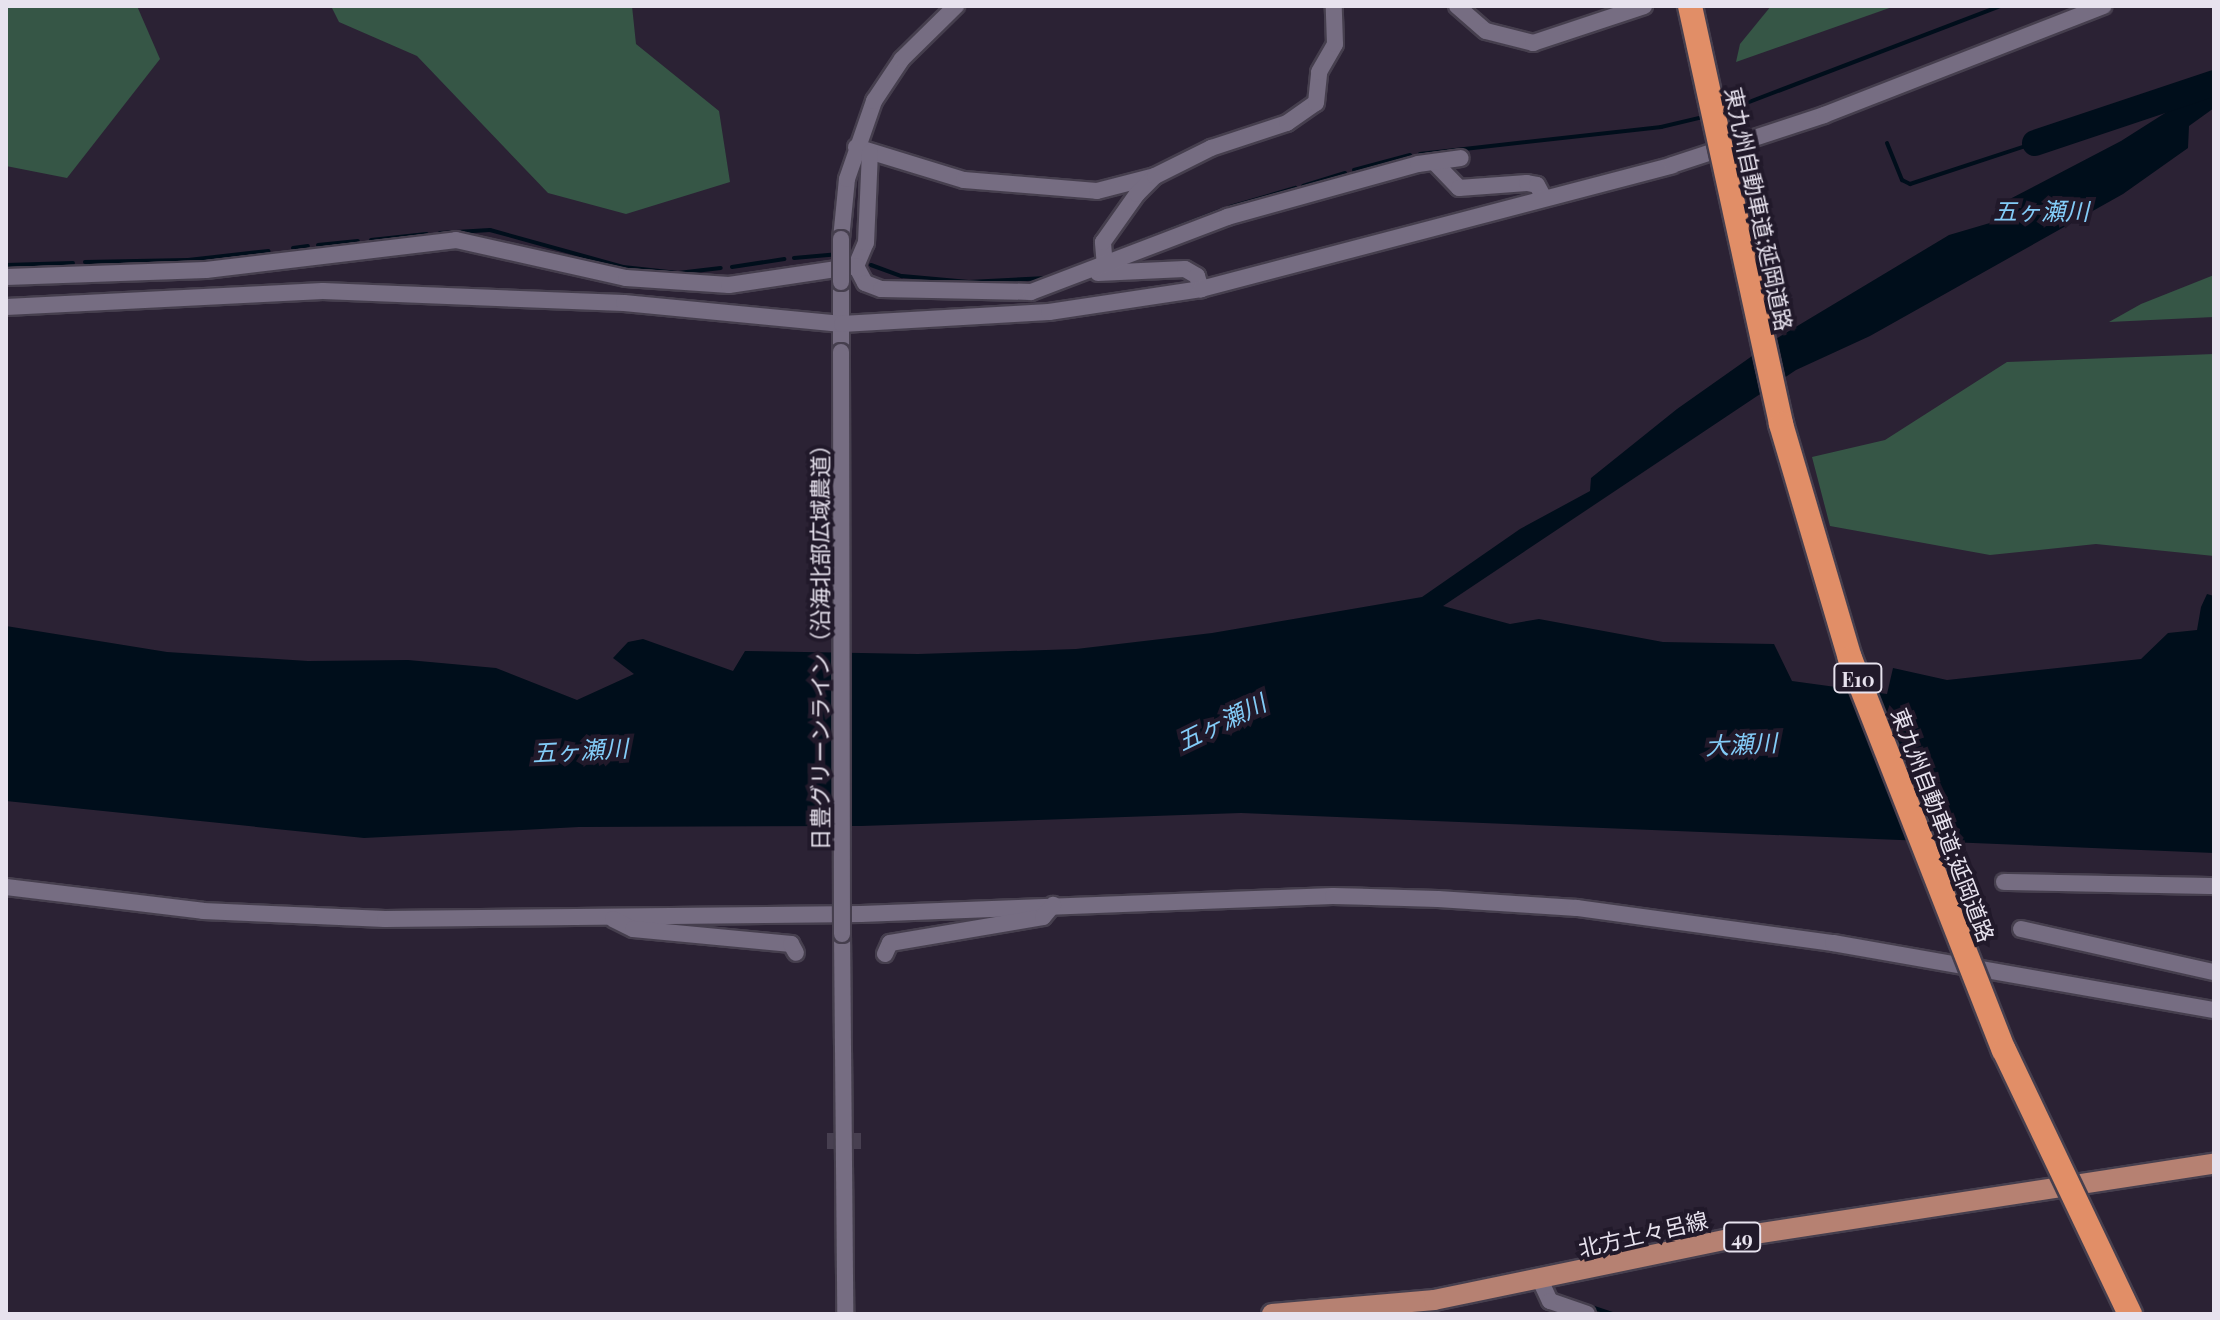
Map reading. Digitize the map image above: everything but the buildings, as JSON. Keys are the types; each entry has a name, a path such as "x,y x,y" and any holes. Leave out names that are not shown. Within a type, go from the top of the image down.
{"highway":[{"name":"東九州自動車道;延岡道路","path":"1690,6 1781,424 1850,658 2004,1050 2130,1314"}],"main road":[{"name":"北方土々呂線","path":"1272,1314 1434,1300 1541,1282 1754,1234 2214,1164"}],"street":[{"name":"日豊グリーンライン（沿海北部広域農道）","path":"845,1314 841,239 874,101 902,59 956,6"},
{"path":"1334,6 1335,44"},
{"path":"856,266 866,243 863,150 946,177 1005,184 1097,191 1155,176 1211,148 1305,113 1316,103 1319,72 1335,44 1344,6"},
{"path":"1447,6 1500,38 1533,43 1570,34 1623,8 1644,6"},
{"path":"1457,6 1473,20"},
{"path":"6,307 214,294 446,292 842,324 1049,312 1201,289 1672,165 1824,115 2104,6"},
{"path":"856,266 865,283 881,289 994,294 1031,292 1098,269 1227,217 1434,162 1461,158"},
{"path":"1434,162 1459,188 1527,183 1537,185 1544,198"},
{"path":"1098,269 1103,242 1155,176"},
{"path":"6,277 206,270 456,240 626,278 729,285 856,266"},
{"path":"1098,269 1185,269 1197,276 1201,289"},
{"path":"2004,882 2214,886"},
{"path":"6,887 203,911 385,919 612,918 1333,896 1577,908 1833,943 2214,1010"},
{"path":"885,954 890,943 1043,917 1053,905"},
{"path":"612,918 633,929 791,944 796,953"},
{"path":"2021,929 2214,972"},
{"path":"1541,1282 1550,1301 1587,1314"}],"green space":[{"path":"6,6 137,6 160,59 67,178 6,166"},
{"path":"331,6 632,6 636,44 719,111 730,182 626,214 548,193 417,56 339,22"},
{"path":"1771,6 1895,6 1736,62 1740,44"},
{"path":"2214,275 2214,317 2109,322 2141,304"},
{"path":"2214,354 2214,556 2096,544 1990,555 1830,526 1812,457 1885,440 2007,362"}],"water":[{"path":"2214,82 2214,108 2189,126 2188,148 2123,194 1870,336 1796,370 1443,606 1510,624 1539,619 1663,642 1774,644 1792,681 1887,694 1893,668 1947,680 2141,659 2168,633 2197,630 2207,594 2214,596 2214,853 1241,813 861,826 579,827 364,838 6,801 6,626 167,652 308,661 408,660 496,668 577,700 634,674 613,658 628,642 643,639 733,671 745,651 918,654 1076,649 1212,633 1422,597 1520,529 1590,491 1591,478 1677,409 1779,337 1949,235 2000,220 2006,201 2121,141"}],"waterway":[{"path":"1723,112 2001,6"},
{"path":"2035,143 2214,83"},
{"path":"1420,154 1661,127 1707,116"},
{"path":"1887,143 1902,180 1910,184 2035,143"},
{"path":"1354,170 1410,155"},
{"path":"1303,186 1345,173"},
{"path":"1230,207 1295,188"},
{"path":"1110,253 1219,211"},
{"path":"440,233 490,230 623,267 678,273 721,268"},
{"path":"371,240 427,234"},
{"path":"318,245 358,241"},
{"path":"293,248 308,246"},
{"path":"85,262 188,260 268,251"},
{"path":"794,258 831,255"},
{"path":"732,267 784,259"},
{"path":"6,265 73,263"},
{"path":"871,265 902,276 969,282 1047,278"},
{"path":"1579,1303 1612,1314"}],"tunnel":[{"path":"827,1141 861,1141"}],"water label":[{"name":"五ヶ瀬川","path":"2041,211"},
{"name":"五ヶ瀬川","path":"1221,722"},
{"name":"大瀬川","path":"1741,744"},
{"name":"五ヶ瀬川","path":"580,750"}]}
